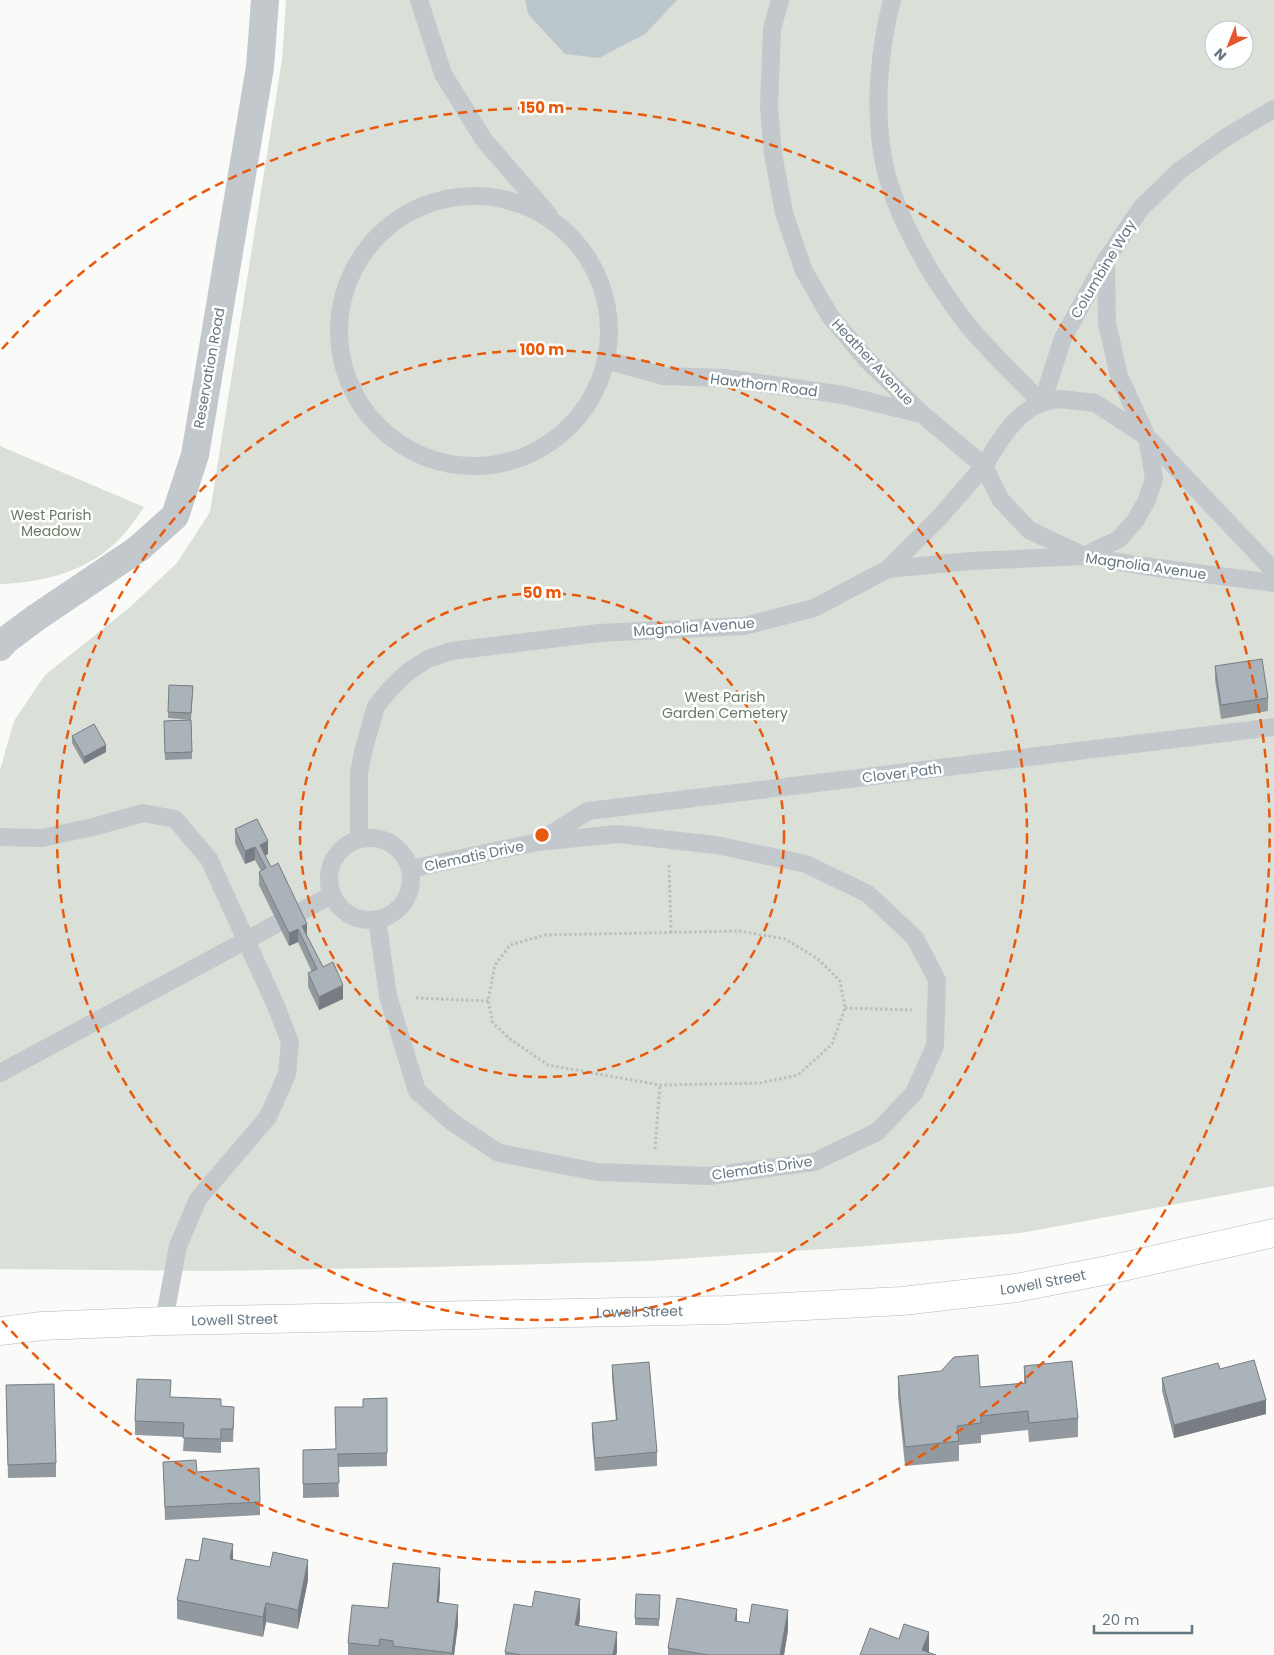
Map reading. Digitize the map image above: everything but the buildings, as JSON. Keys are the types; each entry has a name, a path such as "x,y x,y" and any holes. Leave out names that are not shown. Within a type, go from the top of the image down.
{"main road":[{"name":"Lowell Street","path":"0,1331 42,1326 164,1320 725,1310 902,1301 1016,1288 1113,1269 1274,1233"}],"street":[{"name":"Reservation Road","path":"0,647 6,640 37,617 138,549 175,516 195,455 260,67 265,0"}],"lane":[{"path":"419,0 444,74 484,140 555,222 574,239 589,260 604,291 610,327 607,360 591,400 564,434 527,457 484,467 441,464 401,446 368,417 346,380 337,337 342,294 361,254 391,222 429,202 472,195 516,202 555,222"},
{"name":"Heather Avenue","path":"780,0 772,29 768,107 773,154 784,213 804,271 830,316 866,359 922,414 984,466"},
{"path":"892,0 884,32 878,100 883,158 898,208 927,267 966,322 1000,361 1042,403"},
{"name":"Columbine Way","path":"1042,403 1063,338 1106,260 1141,208 1179,170 1228,136 1274,109"},
{"path":"984,466 1000,499 1029,530 1084,556 1119,539 1135,521 1146,502 1154,479 1147,437 1119,376 1108,324 1106,260"},
{"name":"Hawthorn Road","path":"607,360 663,376 725,378 844,396 922,414"},
{"path":"888,569 938,518 984,466 1006,432 1025,411 1042,403 1060,399 1095,404 1147,437 1274,571"},
{"name":"Magnolia Avenue","path":"359,839 359,772 376,706 409,671 428,659 451,651 599,633 744,626 814,608 888,569 970,561 1084,556 1143,566 1274,582"},
{"name":"Clover Path","path":"538,842 588,811 1274,727"},
{"path":"0,837 42,838 93,827 143,813 175,819 208,859 276,1006 290,1042 287,1074 268,1117 198,1199 178,1246 164,1320"},
{"name":"Clematis Drive","path":"377,919 388,996 417,1091 460,1128 499,1153 598,1172 710,1176 814,1162 876,1132 914,1093 935,1046 938,980 915,938 868,894 806,864 716,845 618,834 538,842 410,869"},
{"path":"372,837 384,840 396,847 410,869 411,882 408,895 390,915 364,920 351,915 340,907 332,895 329,881 330,868 336,855 346,845 359,839 372,837"},
{"path":"296,914 332,895"},
{"path":"0,1073 278,924"}],"path":[{"path":"668,840 671,932"},
{"path":"739,932 785,939 818,959 840,981 845,1008 832,1044 798,1075 760,1084 660,1085 548,1065 510,1039 493,1023 488,1001 495,965 510,945 545,935 739,932"},
{"path":"388,996 488,1001"},
{"path":"845,1008 936,1010"},
{"path":"653,1174 660,1085"}],"green space":[{"name":"West Parish Garden Cemetery","path":"286,0 1274,0 1274,1186 1021,1233 649,1261 213,1271 0,1269 0,770 14,721 45,675 129,608 177,563 210,512 282,60"},
{"name":"West Parish Meadow","path":"0,446 144,507 117,541 95,559 82,566 56,576 28,582 0,584"}],"shaded area":[{"path":"525,0 677,0 645,34 599,58 565,54 528,14"}]}
